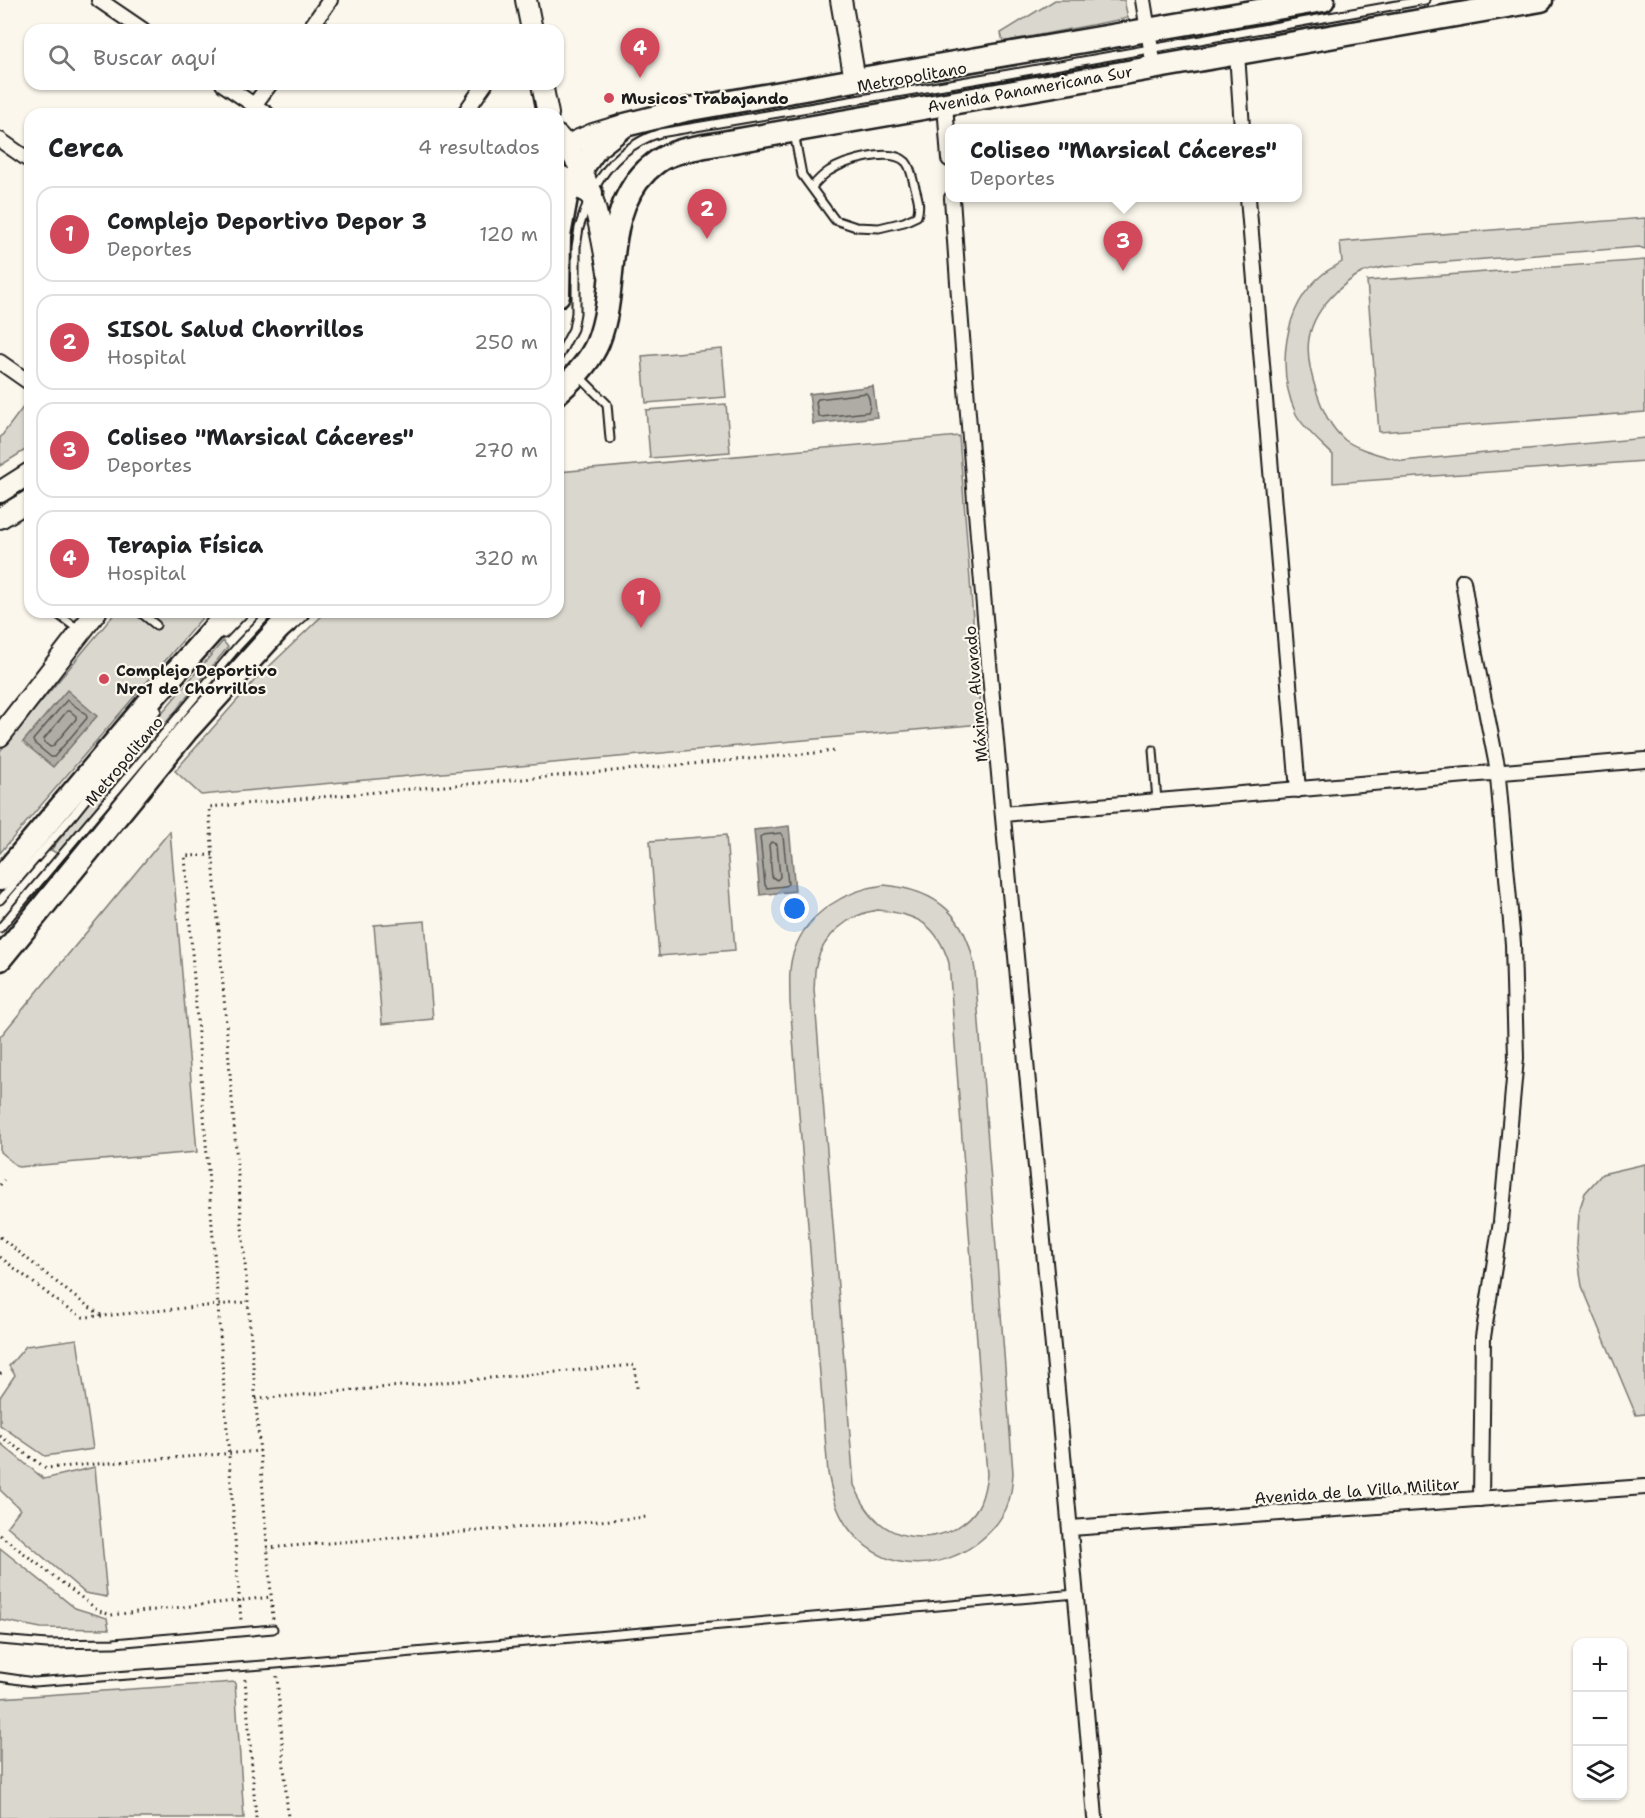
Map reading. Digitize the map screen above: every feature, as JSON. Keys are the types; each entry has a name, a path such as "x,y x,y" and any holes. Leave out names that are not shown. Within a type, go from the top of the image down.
{"main road":[{"path":"526,0 528,24"},
{"path":"841,0 855,80"},
{"name":"Avenida Panamericana Sur","path":"564,386 577,374 597,345 610,286 614,241 623,207 641,176 655,162 673,154 794,130 952,107 1323,0"},
{"name":"Avenida Panamericana Sur","path":"564,206 566,197 597,147 625,125 686,110 855,80 1151,48 1234,59 1541,0"},
{"path":"543,90 548,108"},
{"path":"564,142 625,125"},
{"path":"564,150 576,180 610,286"},
{"path":"0,492 24,477"},
{"path":"0,518 24,504"},
{"path":"0,736 92,618"},
{"path":"0,879 155,695 224,618"},
{"path":"0,958 186,731 290,618"}],"street":[{"path":"99,0 116,5 137,24"},
{"path":"313,24 330,0"},
{"path":"1143,0 1151,48"},
{"path":"1234,59 1241,124"},
{"path":"232,90 258,108"},
{"path":"254,105 265,90"},
{"path":"468,108 480,90"},
{"path":"951,124 952,107"},
{"path":"0,140 24,157"},
{"name":"Máximo Alvarado","path":"952,202 968,439 1071,1528 1095,1818"},
{"path":"1248,202 1298,790"},
{"path":"0,362 24,379"},
{"path":"1463,581 1498,772 1513,944 1516,1058 1501,1222 1483,1337 1481,1499"},
{"path":"1003,814 1645,760"},
{"name":"Avenida de la Villa Militar","path":"1071,1528 1645,1487"}],"lane":[{"name":"Metropolitano","path":"564,346 573,329 576,313 576,247 579,228 576,180 607,169 622,153 645,138 660,133 1425,0"},
{"path":"794,130 802,174 835,220 856,227 879,228 904,222 917,216 920,209 910,170 906,162 898,157 886,155 845,163 827,172 812,187"},
{"path":"577,374 607,404 610,438"},
{"path":"63,618 81,632"},
{"path":"147,618 156,625"},
{"path":"216,642 239,618"},
{"name":"Metropolitano","path":"0,928 238,646 264,618"},
{"name":"Metropolitano","path":"0,900 74,814 162,704"},
{"path":"1153,750 1157,801"},
{"path":"0,1677 34,1682 276,1664 1077,1594"},
{"path":"0,1640 47,1644 114,1643 273,1629"}],"path":[{"path":"273,1629 209,807 837,752"},
{"path":"213,855 185,855 242,1632"},
{"path":"0,1185 4,1180"},
{"path":"0,1237 102,1316"},
{"path":"0,1257 69,1310 83,1317 248,1302"},
{"path":"256,1399 635,1365 637,1388"},
{"path":"0,1436 46,1468 260,1451"},
{"path":"267,1548 648,1517"},
{"path":"0,1535 92,1606 111,1615 271,1597"},
{"path":"276,1664 288,1818"},
{"path":"244,1666 256,1818"}],"shaded area":[{"path":"1055,0 1124,0 1128,18 1003,42 1001,33"},
{"path":"1645,218 1645,249 1639,247 1384,267 1362,273 1345,284 1325,304 1312,327 1308,351 1312,378 1331,424 1345,440 1372,452 1402,461 1645,438 1645,461 1333,483 1333,455 1308,430 1296,414 1286,378 1285,358 1287,339 1299,303 1323,274 1342,262 1340,242"},
{"path":"1645,260 1645,412 1379,432 1367,281"},
{"path":"722,349 726,397 646,403 642,356"},
{"path":"726,404 730,452 650,458 646,410"},
{"path":"24,406 24,451 0,466 0,438"},
{"path":"959,436 981,724 201,795 175,771 254,681 320,618 564,618 564,471"},
{"name":"Complejo Deportivo Nro1 de Chorrillos","path":"111,618 202,618 0,853 0,751"},
{"path":"223,641 228,647 58,854 51,850 142,736"},
{"path":"170,831 197,1152 18,1167 0,1152 0,1037"},
{"path":"726,835 735,950 659,956 650,841"},
{"path":"884,885 903,888 934,900 947,909 957,921 971,951 975,970 1013,1473 1006,1509 994,1527 978,1543 959,1554 939,1561 917,1564 896,1561 876,1553 858,1539 841,1517 830,1483 790,1002 792,957 808,925 830,905 870,888","holes":["878,910 914,918 932,930 949,963 987,1475 982,1499 969,1518 946,1532 918,1537 891,1531 880,1523 871,1515 854,1485 814,989 815,968 819,954 831,935 847,921 867,912"]},
{"path":"425,921 433,1019 382,1024 374,925"},
{"path":"1645,1164 1645,1414 1636,1415 1582,1286 1576,1245 1578,1214 1585,1193 1602,1174"},
{"path":"77,1339 93,1449 45,1456 0,1425 0,1397 15,1375 9,1366 26,1346"},
{"path":"0,1443 44,1479 95,1467 107,1597 85,1593 7,1526 20,1509 0,1490"},
{"path":"0,1548 75,1608 107,1618 109,1629 41,1628 0,1620"},
{"path":"235,1682 244,1818 0,1818 0,1698"}],"water":[{"path":"873,386 877,417 813,424 809,394"},
{"path":"67,690 97,716 53,767 23,742"},
{"path":"789,826 795,891 760,895 754,830"}],"place":[{"name":"Terapia Física","path":"640,78"},
{"name":"Musicos Trabajando","path":"609,98"},
{"name":"SISOL Salud Chorrillos","path":"707,239"},
{"name":"Coliseo \"Marsical Cáceres\"","path":"1123,271"},
{"name":"Complejo Deportivo Depor 3","path":"641,628"},
{"name":"Complejo Deportivo Nro1 de Chorrillos","path":"104,679"}]}
